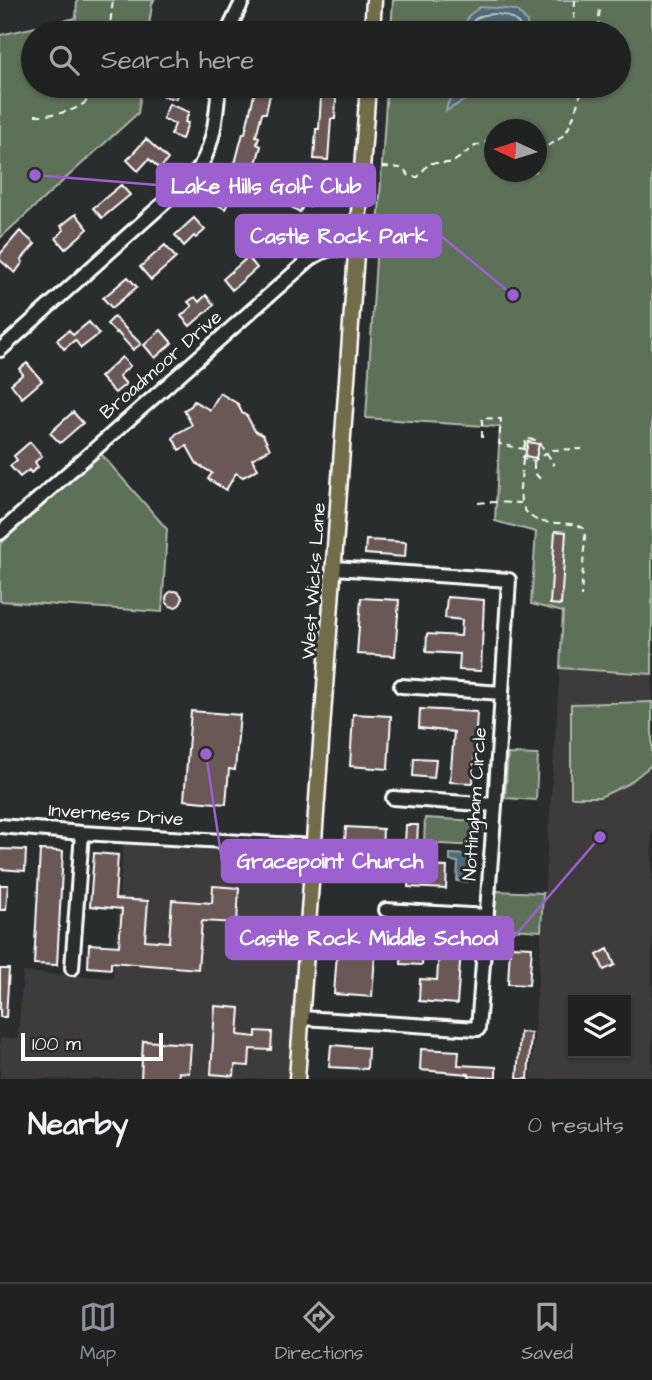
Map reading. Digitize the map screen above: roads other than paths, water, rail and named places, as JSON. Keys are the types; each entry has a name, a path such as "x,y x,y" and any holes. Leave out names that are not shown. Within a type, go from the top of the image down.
{"main road":[{"path":"373,21 374,0"},
{"name":"West Wicks Lane","path":"297,1079 367,98"}],"street":[{"path":"233,21 243,0"},
{"path":"0,350 194,176 213,137 218,98"},
{"name":"Broadmoor Drive","path":"0,533 310,259 324,250 336,247 356,250"},
{"name":"Nottingham Circle","path":"302,1018 478,1029 495,805 509,580 335,568"},
{"path":"401,686 502,693"},
{"path":"393,798 495,805"},
{"name":"Inverness Drive","path":"0,826 314,846"},
{"path":"72,968 82,833"},
{"path":"386,910 486,916"}],"water":[{"path":"480,7 508,9 517,11 526,21 467,21 468,16"},
{"path":"451,98 468,98 446,111"},
{"path":"450,854 470,855 468,882 457,881 458,862 450,861"}],"place":[{"name":"Lake Hills Golf Club","path":"35,175"},
{"name":"Castle Rock Park","path":"513,295"},
{"name":"Gracepoint Church","path":"206,754"},
{"name":"Castle Rock Middle School","path":"600,837"}]}
